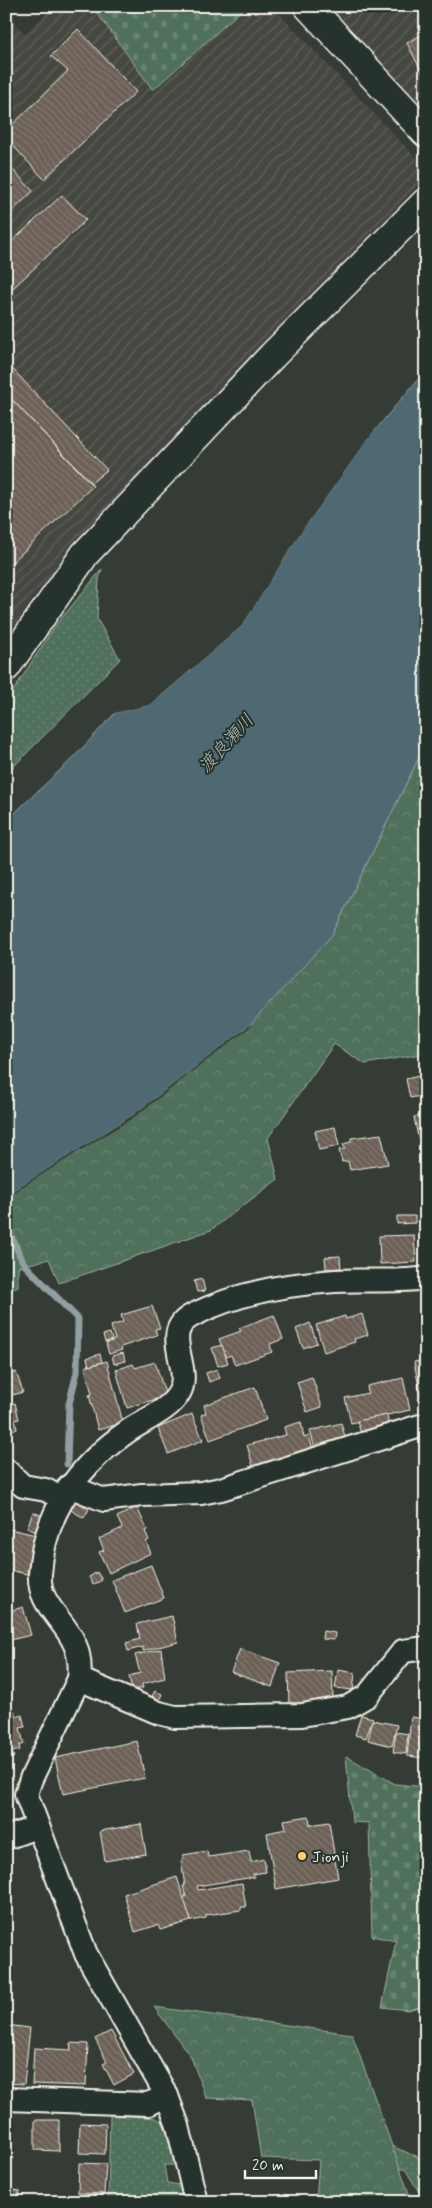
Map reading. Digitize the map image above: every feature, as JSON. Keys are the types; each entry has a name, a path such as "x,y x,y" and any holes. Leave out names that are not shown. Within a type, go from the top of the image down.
{"street":[{"path":"308,6 426,133"},
{"path":"6,667 85,554 272,356 426,202"},
{"path":"196,2202 181,2135 167,2096 86,1954 26,1794 27,1787 79,1679 81,1663 78,1650 69,1630 48,1604 40,1588 41,1563 51,1523 65,1492 89,1462 164,1408 179,1394 183,1379 176,1337 181,1323 192,1315 250,1292 276,1287 335,1281 408,1281 426,1278"},
{"path":"6,1470 23,1486 104,1500 142,1495 201,1493 221,1489 420,1426"},
{"path":"79,1679 159,1713 176,1717 320,1713 348,1707 367,1696 403,1651 426,1648"},
{"path":"6,1838 37,1827"},
{"path":"6,2099 148,2104 167,2096"}],"shaded area":[{"path":"54,6 92,6 153,90 117,125 246,6 272,6 421,163 420,184 118,497 78,541 35,595 6,638 6,14 25,34"},
{"path":"322,6 426,6 426,118"}],"green space":[{"path":"92,6 246,6 153,90"},
{"path":"102,569 99,579 97,619 120,659 6,774 6,702 55,626"},
{"path":"426,743 426,1053 365,1064 334,1044 268,1138 278,1179 211,1230 59,1283 49,1259 18,1267 18,1286 6,1293 6,1195 332,935"},
{"path":"346,1756 395,1784 426,1787 426,2005 408,2010 382,2007 396,1941 372,1936 369,1823 352,1822"},
{"path":"154,2007 352,2034 412,2202 316,2202 319,2160 261,2158 252,2100 206,2098 191,2057"},
{"path":"110,2114 156,2118 164,2122 176,2165 164,2165 167,2183 180,2185 184,2202 108,2202"},
{"path":"391,2146 426,2160 426,2187 419,2192 405,2169 399,2169"}],"water":[{"name":"渡良瀬川","path":"426,370 426,743 332,935 250,1025 133,1115 6,1195 6,821 73,758 115,713 150,705 242,626 301,532 374,431"}],"pier":[{"path":"426,367 374,431 301,532 242,626 150,705 115,713 116,710 149,703 240,624 299,530 372,429"},
{"path":"250,1025 253,1025 134,1117 6,1197 6,1195 133,1115"}],"building":[{"path":"78,29 136,92 44,179 6,138 6,131 68,71 51,56"},
{"path":"426,32 426,80 407,43"},
{"path":"6,163 33,191 7,216 6,215"},
{"path":"62,195 86,220 13,288 6,281 6,247"},
{"path":"6,362 107,470 91,483 6,393"},
{"path":"6,393 93,486 6,568"},
{"path":"423,1075 426,1095 410,1098 406,1079"},
{"path":"426,1114 426,1135 418,1137 414,1117"},
{"path":"335,1127 339,1146 319,1150 315,1131"},
{"path":"381,1134 388,1164 350,1170 348,1161 342,1162 339,1150 345,1149 343,1144 351,1142 351,1138"},
{"path":"397,1216 415,1216 415,1223 397,1224"},
{"path":"414,1235 416,1262 380,1264 379,1236"},
{"path":"340,1256 341,1268 326,1269 325,1257"},
{"path":"202,1279 205,1291 197,1292 194,1281"},
{"path":"152,1306 160,1328 155,1329 157,1335 121,1347 122,1350 109,1354 106,1343 115,1340 111,1326 123,1322 121,1315"},
{"path":"362,1314 368,1335 354,1339 355,1342 324,1352 316,1325 345,1316 346,1319"},
{"path":"274,1315 283,1339 270,1344 272,1352 235,1365 231,1355 226,1357 219,1339 241,1331 239,1328"},
{"path":"310,1323 317,1343 303,1348 296,1329"},
{"path":"110,1333 112,1340 105,1342 103,1335"},
{"path":"222,1345 228,1363 218,1366 212,1348"},
{"path":"123,1353 125,1361 114,1364 112,1356"},
{"path":"100,1354 102,1362 89,1366 87,1358"},
{"path":"424,1360 426,1396 421,1397 414,1362"},
{"path":"107,1361 123,1423 98,1430 89,1395 92,1394 85,1367"},
{"path":"155,1362 166,1396 127,1408 116,1370 133,1364 135,1368"},
{"path":"217,1369 220,1378 209,1382 206,1373"},
{"path":"16,1372 23,1392 6,1397 6,1375"},
{"path":"312,1377 322,1407 307,1412 297,1382"},
{"path":"403,1378 410,1410 351,1423 345,1398 368,1393 367,1386"},
{"path":"255,1387 266,1420 210,1440 201,1415 206,1413 204,1405"},
{"path":"15,1403 19,1419 15,1420 17,1429 6,1432 6,1406"},
{"path":"192,1414 203,1440 168,1454 158,1428"},
{"path":"387,1415 389,1428 362,1436 357,1421"},
{"path":"301,1422 304,1438 309,1436 314,1453 254,1470 247,1445 286,1435 284,1427"},
{"path":"341,1423 346,1440 315,1448 310,1431"},
{"path":"75,1500 89,1509 84,1518 69,1509"},
{"path":"137,1507 147,1530 145,1531 149,1540 146,1542 151,1553 109,1573 99,1552 104,1550 99,1539 122,1528 117,1517"},
{"path":"33,1512 45,1517 39,1533 27,1528"},
{"path":"10,1529 36,1535 27,1574 8,1570 10,1564 6,1563 6,1532"},
{"path":"151,1565 164,1598 125,1613 112,1580"},
{"path":"97,1572 102,1580 93,1585 89,1577"},
{"path":"23,1607 31,1635 6,1641 6,1612"},
{"path":"172,1616 178,1642 143,1651 143,1647 128,1651 126,1643 140,1639 137,1624"},
{"path":"323,1631 335,1633 334,1640 322,1639"},
{"path":"161,1649 165,1678 142,1684 143,1688 132,1690 129,1676 140,1673 135,1655"},
{"path":"240,1649 280,1663 272,1687 231,1672"},
{"path":"338,1670 355,1673 353,1690 335,1688"},
{"path":"332,1671 333,1699 322,1700 322,1703 289,1704 288,1673"},
{"path":"155,1691 162,1694 159,1701 151,1698"},
{"path":"14,1710 16,1717 22,1715 25,1727 20,1728 24,1744 19,1746 20,1750 12,1752 14,1757 6,1762 6,1712"},
{"path":"361,1715 373,1718 366,1738 355,1735"},
{"path":"411,1717 426,1719 426,1758 407,1756"},
{"path":"373,1720 397,1725 392,1746 368,1740"},
{"path":"396,1732 408,1734 406,1754 393,1752"},
{"path":"137,1741 145,1778 63,1794 55,1758"},
{"name":"Jionji","path":"309,1816 310,1825 329,1822 338,1878 276,1889 267,1833 286,1829 284,1820"},
{"path":"141,1824 146,1854 105,1861 100,1831"},
{"path":"207,1851 208,1857 249,1851 251,1862 264,1859 266,1872 253,1874 254,1877 197,1886 198,1890 242,1883 246,1907 241,1907 241,1910 206,1915 206,1918 191,1921 183,1897 186,1897 181,1861 184,1861 183,1855"},
{"path":"177,1877 191,1921 160,1930 158,1925 135,1932 124,1894"},
{"path":"6,2025 30,2028 24,2084 6,2083"},
{"path":"111,2031 134,2074 114,2085 103,2064 107,2062 95,2039"},
{"path":"70,2043 88,2044 86,2086 32,2084 34,2048 71,2050"},
{"path":"35,2120 59,2120 59,2151 35,2150"},
{"path":"80,2123 106,2124 105,2154 79,2153"},
{"path":"79,2163 106,2164 104,2194 78,2193"},
{"path":"6,2189 20,2191 18,2202 6,2202"}],"waterway":[{"path":"6,1225 24,1264 78,1319 77,1372 69,1404 67,1464"}],"place":[{"name":"Jionji","path":"302,1856"}]}
